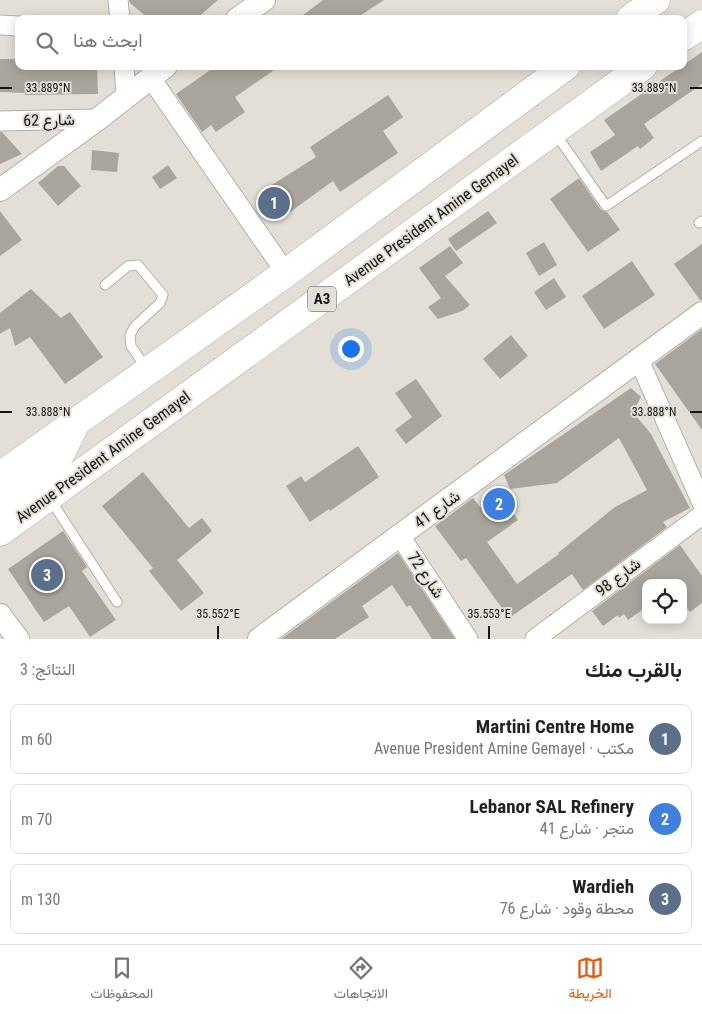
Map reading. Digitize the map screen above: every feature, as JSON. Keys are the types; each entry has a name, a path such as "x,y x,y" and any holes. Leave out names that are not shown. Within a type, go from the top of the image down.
{"highway":[{"path":"635,15 656,0"},
{"path":"687,35 702,24"},
{"name":"A3","path":"0,476 286,273 561,70"},
{"name":"Avenue President Amine Gemayel","path":"0,532 638,70"},
{"path":"0,504 55,462 76,423"}],"street":[{"path":"118,0 120,15"},
{"path":"243,15 264,0"},
{"path":"0,25 15,26"},
{"path":"124,70 126,96"},
{"path":"0,190 98,119 158,72 286,273"},
{"name":"شارع 62","path":"0,121 98,119"},
{"name":"شارع 41","path":"259,639 702,313"},
{"path":"639,360 702,503"},
{"name":"شارع 98","path":"534,639 702,515"},
{"name":"شارع 72","path":"400,536 468,639"},
{"path":"0,615 18,639"}],"lane":[{"path":"554,131 606,206 702,141"},
{"path":"105,286 128,266 138,265 163,295 160,303 135,326 130,335 131,346 148,370"},
{"path":"49,497 117,602"}],"building":[{"path":"129,0 218,0 201,15 144,15"},
{"path":"323,0 384,0 361,15 303,15"},
{"path":"702,52 702,84 644,124 654,138 640,149 638,146 601,171 590,152 615,135 604,120 676,70 687,70 687,62"},
{"path":"0,59 15,59 15,70 97,70 98,94 25,95 25,93 0,92"},
{"path":"210,70 274,70 235,97 245,112 216,132 211,125 202,132 176,94"},
{"path":"388,95 403,117 383,131 398,153 340,192 333,181 286,215 267,188 316,157 310,147"},
{"path":"0,132 22,154 0,164"},
{"path":"92,150 119,153 117,172 91,170"},
{"path":"168,165 177,178 160,189 152,177"},
{"path":"58,166 64,166 81,186 58,206 38,183"},
{"path":"579,178 601,210 607,212 620,230 588,252 550,199"},
{"path":"0,211 22,240 0,256"},
{"path":"488,211 497,223 456,251 448,239"},
{"path":"544,242 557,265 539,276 526,253"},
{"path":"702,244 702,300 700,300 674,264"},
{"path":"450,246 463,263 445,276 470,305 462,311 438,319 428,307 441,298 419,268"},
{"path":"632,261 655,295 604,329 582,296"},
{"path":"554,278 566,297 546,310 534,292"},
{"path":"31,289 61,318 70,312 103,357 65,384 30,337 15,346 10,328 0,334 0,313"},
{"path":"702,329 702,430 655,364"},
{"path":"511,335 528,356 500,379 483,359"},
{"path":"416,379 442,416 406,444 395,430 412,417 395,393"},
{"path":"631,388 641,397 633,412 651,434 690,508 663,522 667,527 583,590 572,574 512,616 507,609 504,611 466,558 461,561 435,526 473,498 480,507 498,493 518,520 487,542 517,584 559,554 615,507 647,490 619,438 557,483 510,489 504,475"},
{"path":"358,446 379,477 330,511 329,509 310,522 286,486 301,476 305,482"},
{"path":"143,472 189,528 202,518 212,531 177,560 204,593 181,611 149,571 153,568 102,506"},
{"path":"63,531 87,567 82,571 116,620 90,637 69,606 44,622 8,569"},
{"path":"680,545 702,576 702,603 690,612 687,608 687,579 642,579 642,610 628,620 624,614 619,618 618,615 603,626 592,611"},
{"path":"398,553 455,639 432,639 410,605 407,607 392,585 362,606 369,617 335,639 281,639"}],"place":[{"name":"Martini Centre Home","path":"274,203"},
{"name":"Lebanor SAL Refinery","path":"499,504"},
{"name":"Wardieh","path":"47,575"}]}
